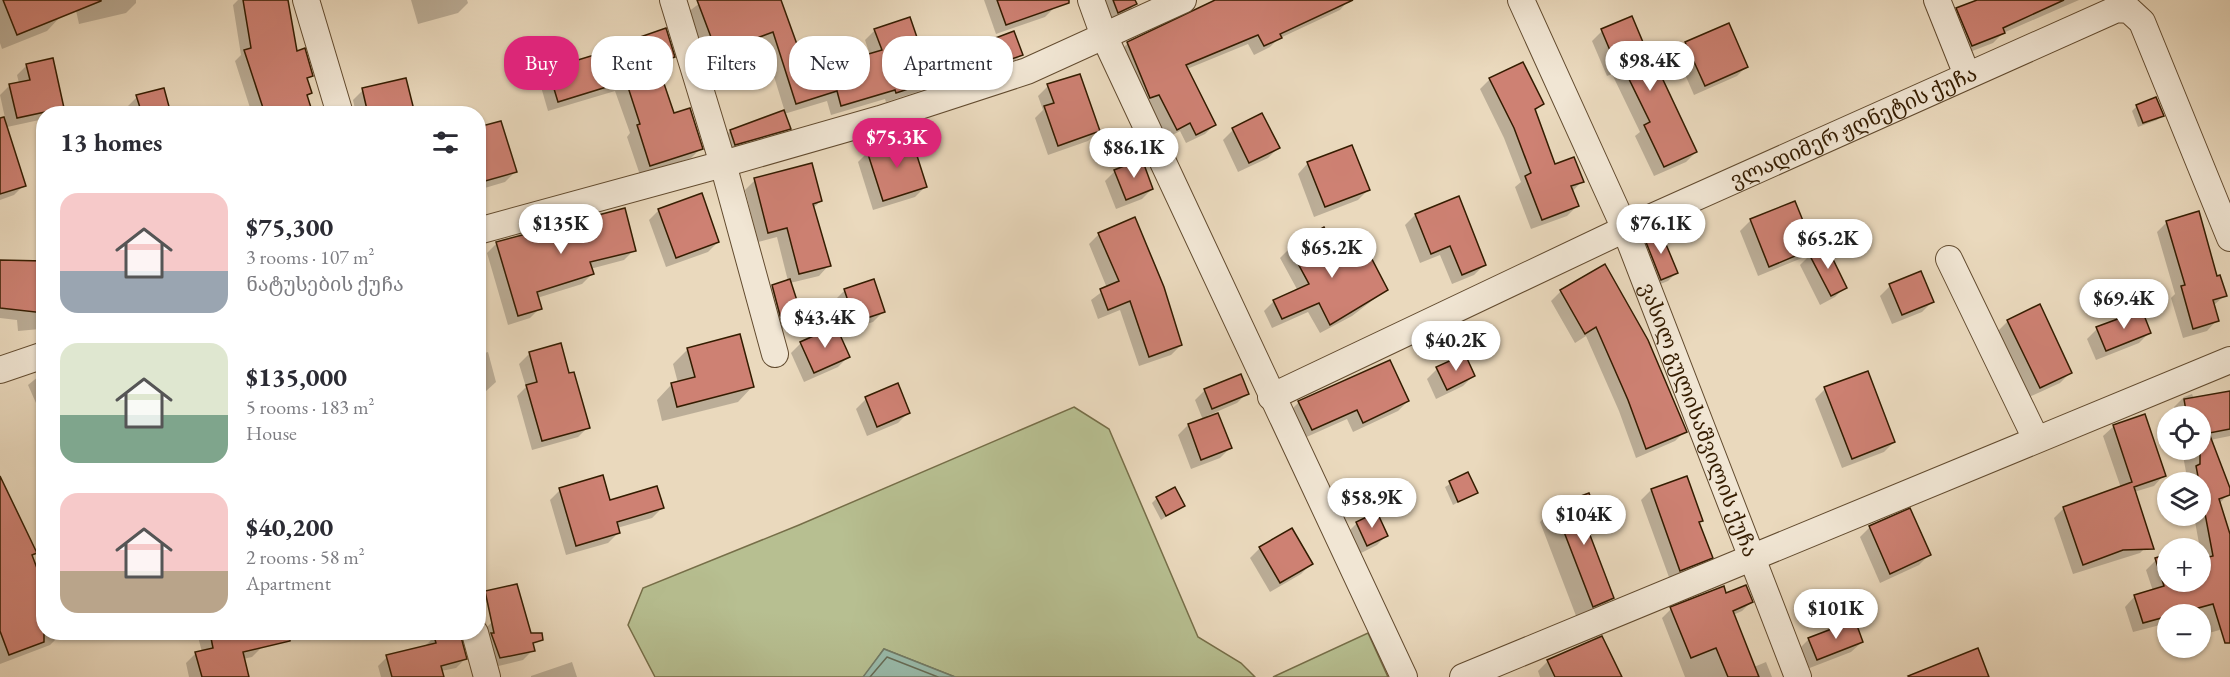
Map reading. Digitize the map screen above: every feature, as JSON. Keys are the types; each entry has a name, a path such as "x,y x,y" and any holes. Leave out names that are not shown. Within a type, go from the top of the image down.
{"street":[{"path":"306,0 338,106"},
{"path":"674,0 723,164 775,354"},
{"path":"1091,0 1104,36 1404,677"},
{"path":"486,229 880,119 1027,71 1183,0"},
{"name":"ვასილ გულისაშვილის ქუჩა","path":"1521,0 1625,229 1798,677"},
{"path":"1937,0 1967,75"},
{"name":"ვლადიმერ ჟღნეტის ქუჩა","path":"1271,397 1625,229 1967,75 2117,9 2136,11"},
{"path":"2136,11 2230,238"},
{"path":"1949,259 2036,439"},
{"path":"0,370 36,358"},
{"path":"1463,677 1752,555 2230,360"},
{"path":"477,640 487,677"}],"shaded area":[{"path":"1074,407 1109,429 1198,637 1241,663 1255,677 955,677 884,649 864,677 655,677 628,625 643,588 799,525"},
{"path":"1368,633 1388,677 1273,677"}],"water":[{"path":"884,649 955,677 863,677"}],"building":[{"path":"3,0 101,0 101,1 17,35"},
{"path":"243,0 288,0 297,51 305,48 313,76 307,78 312,93 307,95 310,106 262,106 244,50 251,48"},
{"path":"697,0 781,0 794,36 789,36 789,82 777,45 777,36 774,36 773,32 762,36 711,36"},
{"path":"997,0 1069,0 1069,3 1006,25"},
{"path":"1113,0 1135,0 1137,4 1118,13"},
{"path":"1215,0 1353,0 1280,34 1282,38 1264,46 1258,35 1186,65 1216,125 1196,135 1190,123 1177,130 1159,95 1150,98 1127,42"},
{"path":"1977,0 2064,0 2003,28 2005,33 1972,46 1956,8"},
{"path":"1632,16 1653,66 1656,65 1697,152 1664,167 1644,125 1650,122 1622,65 1617,67 1601,29"},
{"path":"910,17 917,36 882,36 882,50 874,29"},
{"path":"1729,23 1748,67 1705,86 1685,42"},
{"path":"666,28 668,36 643,36"},
{"path":"1014,31 1023,55 1013,59 1013,36 1001,36"},
{"path":"882,50 882,90 895,90 841,106 837,91 796,104 792,90 870,90 870,54"},
{"path":"591,56 591,90 597,90 558,102 554,90 579,90 579,60"},
{"path":"53,58 64,106 36,106 36,114 17,118 9,84 30,80 26,64"},
{"path":"1523,62 1544,104 1535,109 1555,164 1574,157 1584,182 1571,186 1579,206 1542,220 1525,176 1531,173 1514,128 1489,78"},
{"path":"1080,74 1100,131 1058,146 1044,106 1054,103 1047,84"},
{"path":"406,78 413,106 366,106 362,88"},
{"path":"164,88 169,106 139,106 136,95"},
{"path":"629,90 666,90 674,113 690,108 703,149 650,166 637,125 640,124"},
{"path":"2156,97 2164,116 2143,123 2136,105"},
{"path":"784,110 791,129 735,145 730,130"},
{"path":"1262,113 1280,148 1249,163 1232,128"},
{"path":"4,117 26,186 0,194 0,118"},
{"path":"501,121 517,172 486,181 486,125"},
{"path":"911,137 927,187 883,201 867,151"},
{"path":"1352,145 1370,190 1325,207 1307,162"},
{"path":"1142,159 1153,189 1126,200 1114,170"},
{"path":"812,163 822,201 813,204 831,266 799,274 787,228 768,233 754,178"},
{"path":"702,193 719,242 676,258 658,209"},
{"path":"1459,196 1486,265 1462,275 1450,246 1431,254 1415,214"},
{"path":"1795,201 1814,248 1769,267 1750,219"},
{"path":"625,208 636,251 590,262 594,274 537,292 542,309 518,316 496,242"},
{"path":"2199,211 2217,276 2220,275 2227,296 2213,300 2219,321 2193,329 2181,286 2185,285 2166,221"},
{"path":"1135,217 1164,287 1182,345 1149,357 1130,301 1108,310 1100,289 1119,281 1098,233"},
{"path":"1324,227 1339,255 1363,242 1388,290 1330,325 1319,303 1282,319 1273,300 1309,284 1289,247"},
{"path":"1660,230 1678,273 1661,280 1644,237"},
{"path":"1826,245 1847,288 1831,296 1809,254"},
{"path":"0,260 36,261 36,312 0,308"},
{"path":"1605,264 1648,340 1687,432 1646,449 1628,400 1596,327 1585,334 1560,290"},
{"path":"1921,271 1934,302 1902,315 1889,284"},
{"path":"790,279 802,316 782,323 772,285"},
{"path":"874,279 885,312 855,322 844,289"},
{"path":"2040,304 2072,373 2040,388 2007,320"},
{"path":"2142,310 2151,333 2106,351 2096,327"},
{"path":"836,326 850,357 814,373 800,342"},
{"path":"740,334 754,387 677,407 671,383 695,377 687,348"},
{"path":"561,343 569,373 574,372 590,428 542,441 526,385 537,382 529,352"},
{"path":"1465,354 1475,376 1447,390 1436,367"},
{"path":"1390,360 1409,401 1363,423 1357,410 1312,430 1298,401"},
{"path":"1868,371 1895,442 1852,459 1824,387"},
{"path":"1241,374 1249,394 1212,409 1204,389"},
{"path":"898,383 910,413 877,427 865,397"},
{"path":"2230,391 2230,429 2211,433 2211,406 2185,406 2184,399"},
{"path":"1218,413 1232,448 1201,460 1188,424"},
{"path":"2145,414 2157,449 2157,460 2161,460 2165,472 2157,472 2157,479 2134,487 2154,549 2123,550 2083,565 2063,507 2132,482 2113,425"},
{"path":"2211,438 2230,488 2230,495 2219,499 2230,534 2230,643 2225,643 2213,604 2157,604 2157,619 2143,623 2134,595 2157,588 2157,592 2211,592 2211,556 2213,556 2207,526 2211,526 2211,472 2197,472 2196,466 2200,464 2200,460 2211,460"},
{"path":"1468,472 1478,493 1458,502 1449,481"},
{"path":"603,475 610,500 657,486 664,508 617,522 620,533 576,546 559,488"},
{"path":"0,476 36,551 32,555 36,566 36,640 44,640 44,642 9,655 0,631"},
{"path":"1687,476 1703,521 1699,522 1713,558 1680,571 1651,489"},
{"path":"1175,487 1185,506 1166,516 1156,497"},
{"path":"1589,493 1598,517 1585,522 1614,598 1593,607 1554,506"},
{"path":"1910,508 1931,555 1890,574 1869,526"},
{"path":"1377,512 1388,536 1367,546 1356,522"},
{"path":"1292,528 1313,564 1280,583 1259,547"},
{"path":"517,584 531,633 542,633 543,640 533,643 535,651 500,658 491,633 494,633 486,591"},
{"path":"1746,585 1753,602 1733,611 1759,677 1728,677 1716,648 1691,658 1670,607 1724,586 1726,593"},
{"path":"1855,620 1863,642 1817,660 1808,638"},
{"path":"1602,636 1622,677 1555,677 1547,660"},
{"path":"211,640 290,640 243,652 249,677 202,677 195,652 213,648"},
{"path":"435,640 462,640 467,659 441,666 444,677 392,677 386,655 436,643"},
{"path":"1978,648 1989,677 1908,676"}]}
